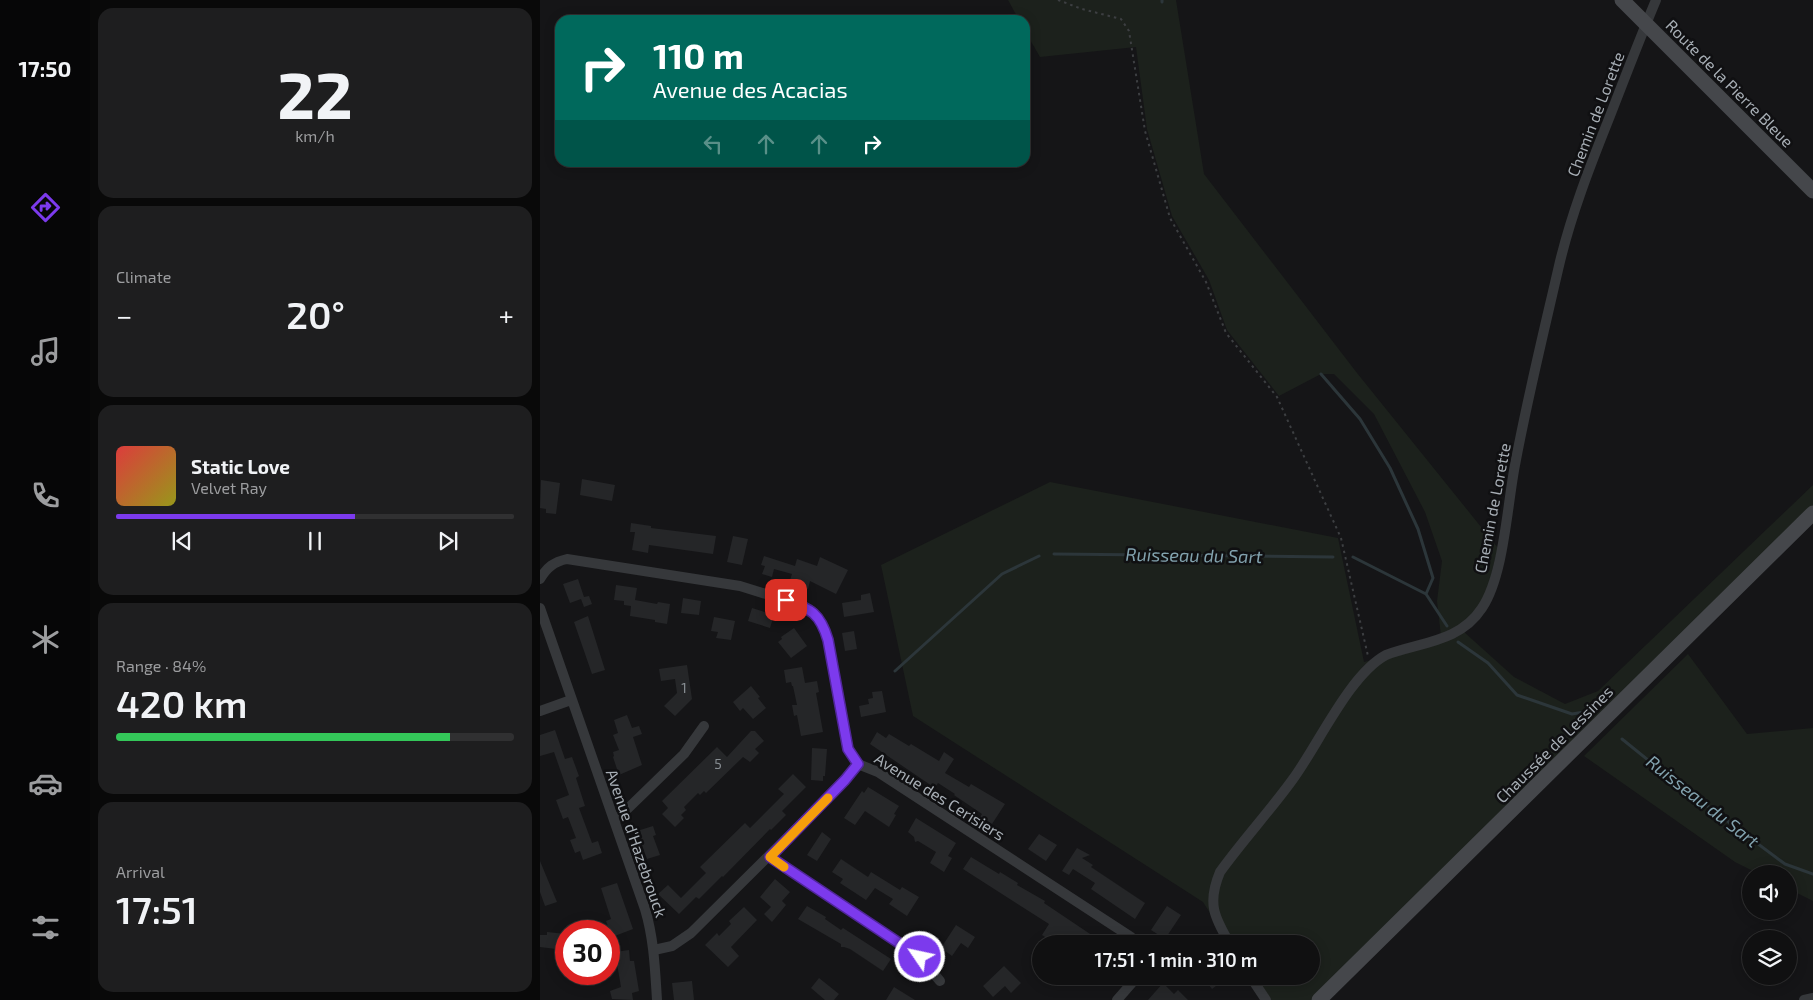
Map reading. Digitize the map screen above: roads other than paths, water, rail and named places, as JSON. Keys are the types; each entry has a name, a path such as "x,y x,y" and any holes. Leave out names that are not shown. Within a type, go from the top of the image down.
{"main road":[{"name":"Route de la Pierre Bleue","path":"1622,0 1813,191"},
{"name":"Chaussée de Lessines","path":"1319,1000 1813,514"}],"street":[{"name":"Chemin de Lorette","path":"1225,935 1218,924 1212,905 1214,884 1220,872 1281,796 1359,677 1377,660 1401,649 1447,638 1454,634 1472,620 1482,608 1489,594 1499,560 1529,394 1570,225 1601,138 1656,0"},
{"name":"Avenue des Cerisiers","path":"540,579 546,569 556,562 567,560 740,586 801,605 812,611 824,626 848,749 858,764 878,772 1126,935"},
{"path":"540,608 571,700 540,711"},
{"name":"Avenue d'Hazebrouck","path":"571,700 651,928 657,1000"},
{"path":"615,821 684,754 704,726"},
{"path":"654,950 672,946 692,933 770,857 845,780 858,764"},
{"path":"770,857 920,957 940,980"},
{"path":"1117,1000 1130,985"},
{"path":"1256,985 1266,1000"},
{"path":"1804,1000 1813,998"}],"waterway":[{"path":"1321,374 1360,419 1390,468 1418,529 1433,578 1426,594"},
{"name":"Ruisseau du Sart","path":"1054,554 1333,557"},
{"name":"Ruisseau du Sart","path":"895,671 1002,574 1039,556"},
{"name":"Ruisseau du Sart","path":"1353,557 1426,594 1447,626"},
{"name":"Ruisseau du Sart","path":"1458,642 1488,663 1517,695 1572,714 1590,711"},
{"name":"Ruisseau du Sart","path":"1622,739 1674,781 1785,864 1813,874"}]}
